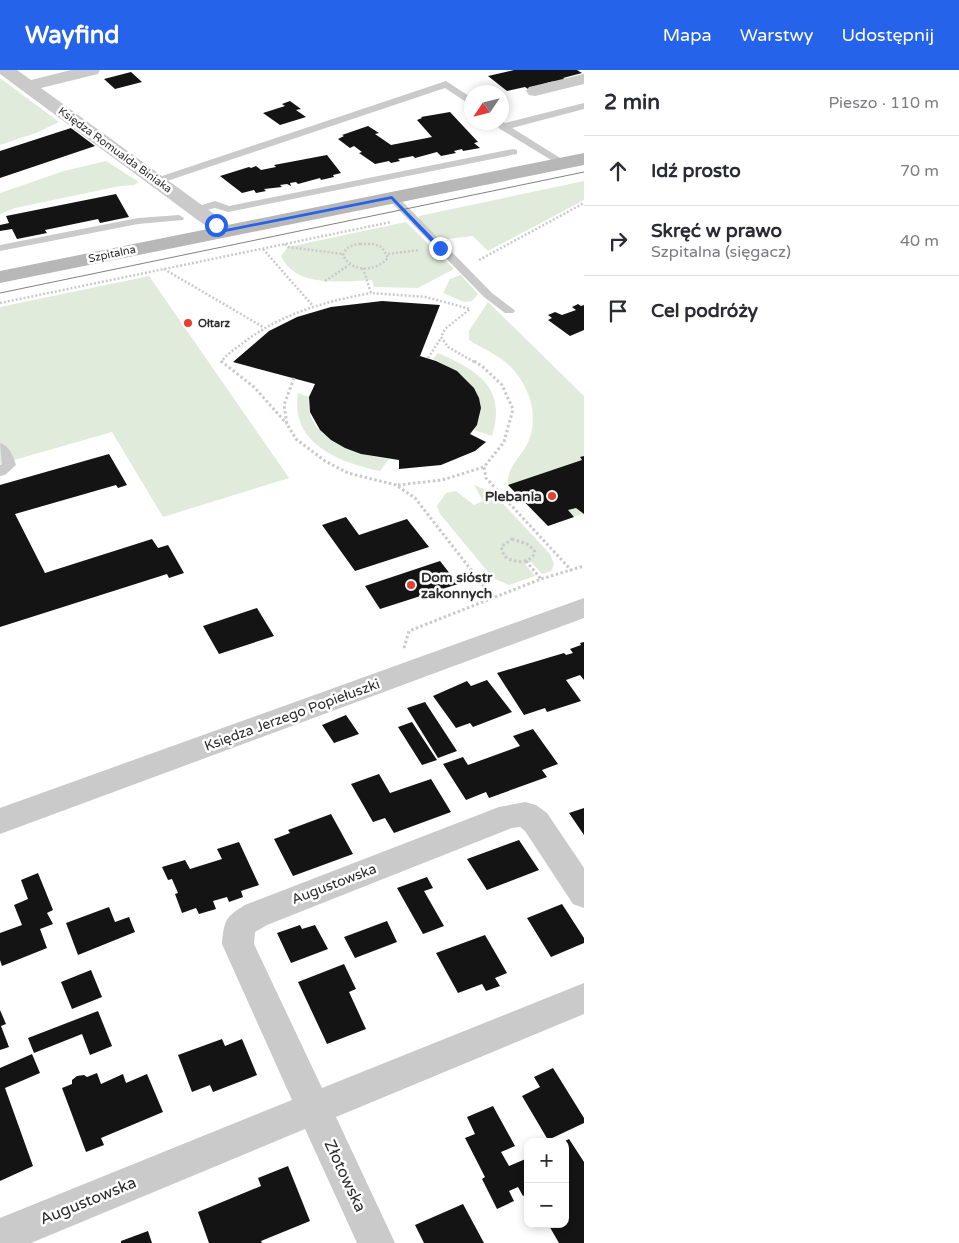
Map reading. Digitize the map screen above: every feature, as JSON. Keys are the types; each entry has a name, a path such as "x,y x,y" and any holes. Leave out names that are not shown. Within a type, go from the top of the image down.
{"street":[{"name":"Księdza Romualda Biniaka","path":"6,70 156,181 188,214 225,230"},
{"path":"28,86 92,70"},
{"path":"535,90 584,78"},
{"name":"Szpitalna","path":"0,277 584,158"},
{"name":"Księdza Jerzego Popiełuszki","path":"0,822 584,608"},
{"name":"Augustowska","path":"314,1109 238,944 240,925 256,915 510,816 526,814 536,822 584,894"},
{"name":"Augustowska","path":"0,1237 584,998"},
{"name":"Złotowska","path":"314,1109 376,1243"}],"lane":[{"path":"156,181 446,84 464,97"},
{"path":"509,123 584,106"},
{"path":"508,130 561,163"},
{"path":"0,248 138,221 188,214 215,204 228,209 514,152"},
{"path":"392,197 488,295 509,311"},
{"path":"0,447 6,453 9,465 0,472"}],"path":[{"path":"462,269 584,203"},
{"path":"0,303 394,221 409,216"},
{"path":"285,244 288,247 343,254"},
{"path":"343,254 353,245 367,244 380,247 388,254 440,248"},
{"path":"263,248 313,306"},
{"path":"343,254 344,259 350,264 363,268 381,265 388,258 388,254"},
{"path":"325,281 350,264"},
{"path":"363,268 371,293"},
{"path":"164,269 263,327"},
{"path":"428,358 445,329 470,310 426,297 371,293 313,306 282,317 263,327 238,345 220,362 254,387 287,424 296,439 325,461 348,473 396,485 422,485 458,477 484,467 504,442 513,409 502,385 482,366 448,347 441,337"},
{"path":"287,424 284,405 294,378"},
{"path":"484,467 486,478 571,570"},
{"path":"396,485 415,498 493,598"},
{"path":"512,539 528,542 533,547 534,553 532,558 526,561 510,561 503,557 500,551 501,546 505,541 512,539"},
{"path":"526,561 541,579"}],"green space":[{"path":"0,78 59,122 36,133 0,145"},
{"path":"106,161 139,182 134,185 120,186 15,208 0,214 0,193 64,171"},
{"path":"584,181 584,200 488,251 473,236 438,240 418,220 419,216"},
{"path":"406,222 454,269 418,288 374,287 372,280 335,282 309,278 298,274 288,267 281,256 288,247"},
{"path":"461,275 478,294 472,301 464,302 443,293 450,279"},
{"path":"149,276 289,478 163,517 112,432 0,464 0,307"},
{"path":"488,302 584,396 584,516 582,514 548,526 508,485 509,474 530,438 533,416 532,405 524,385 511,367 469,340 469,331"},
{"path":"438,353 477,374 486,383 496,405 496,419 492,436 474,430 481,406 478,396 464,378 433,359"},
{"path":"298,393 309,397 310,412 315,424 323,434 348,449 362,454 389,459 380,471 334,456 310,438 302,425 298,411"},
{"path":"474,485 493,493 550,554 554,564 551,571 542,574 531,562 525,564 535,576 509,585 495,579 488,572 440,514 437,506 446,493 456,491 474,505 483,501"}],"building":[{"path":"514,70 577,70 582,73 563,78 566,80 550,82 528,89 525,87 509,91 509,85 499,85 488,76"},
{"path":"131,72 142,82 115,89 104,79"},
{"path":"290,101 301,109 296,110 306,117 280,125 263,113 285,106 282,104"},
{"path":"450,112 464,127 464,130 467,130 478,142 474,143 480,148 463,151 462,149 454,151 456,153 441,156 437,152 415,158 413,156 398,159 400,161 391,163 389,161 375,164 359,153 362,152 354,146 350,148 338,139 344,136 342,135 368,126 379,133 375,134 391,145 432,137 417,120 421,117"},
{"path":"71,128 95,146 0,178 0,151"},
{"path":"327,155 341,173 321,180 320,178 298,184 296,182 290,183 291,186 287,184 280,185 282,187 264,189 266,191 256,193 254,190 242,193 220,176 249,167 256,166 261,170 276,167 274,165"},
{"path":"116,194 129,217 100,223 98,219 45,230 47,233 17,239 12,229 0,231 0,225 9,223 6,216"},
{"path":"382,301 440,305 420,356 457,371 474,388 481,408 477,425 470,434 486,442 475,451 441,465 399,469 399,460 361,454 345,448 331,440 320,430 310,412 309,397 315,384 233,362 269,331 297,317 331,307"},
{"path":"578,304 584,305 584,330 570,336 548,320 552,318 548,315 555,312 562,315 576,310 572,307"},
{"path":"109,454 127,485 118,488 116,485 15,514 45,573 152,539 158,548 168,545 184,573 169,578 167,574 0,627 0,485"},
{"name":"Plebania","path":"584,456 584,514 576,508 568,510 574,517 548,526 508,485 582,460 580,457"},
{"path":"346,517 359,535 407,519 429,547 355,571 322,525"},
{"name":"Dom sióstr zakonnych","path":"440,561 458,584 380,609 365,586"},
{"path":"257,608 274,636 219,654 203,626"},
{"path":"584,642 584,680 580,675 566,680 581,701 547,712 545,708 524,715 497,673 564,653 566,655 573,653 570,649"},
{"path":"487,680 512,712 473,727 470,723 456,728 433,696 467,681 471,686"},
{"path":"425,702 457,751 438,758 407,708"},
{"path":"346,715 359,734 334,743 322,725"},
{"path":"412,722 437,760 422,765 398,727"},
{"path":"533,729 558,764 542,770 547,777 489,798 486,792 466,800 443,764 463,757 468,765 520,746 513,736"},
{"path":"379,774 390,793 431,779 451,812 394,833 385,818 373,822 351,784"},
{"path":"584,808 584,835 569,813"},
{"path":"331,814 353,854 293,876 274,839 290,833 288,830"},
{"path":"519,840 539,870 487,890 467,859"},
{"path":"239,842 259,885 241,891 243,897 229,902 227,897 213,901 216,909 199,914 196,908 182,913 175,894 178,893 172,879 168,880 162,867 185,860 190,869 222,859 217,849"},
{"path":"38,873 53,910 47,913 53,924 40,929 47,948 2,966 0,960 0,933 22,925 14,905 28,899 21,880"},
{"path":"427,877 433,888 424,891 444,926 423,934 397,888"},
{"path":"562,904 584,938 584,943 551,957 527,918"},
{"path":"109,907 115,922 129,917 135,932 78,955 66,923"},
{"path":"387,921 397,942 355,958 344,937"},
{"path":"300,925 302,929 315,925 328,949 291,963 277,933"},
{"path":"485,935 507,973 495,978 500,986 486,991 482,984 458,993 436,953"},
{"path":"344,964 356,989 349,992 366,1029 327,1044 298,982"},
{"path":"91,970 102,997 72,1009 61,982"},
{"path":"0,1010 6,1024 1,1026 9,1047 0,1050"},
{"path":"98,1011 112,1046 90,1055 82,1034 34,1053 28,1038"},
{"path":"222,1039 225,1046 242,1039 257,1075 213,1092 210,1085 192,1092 178,1055"},
{"path":"32,1054 40,1073 5,1088 33,1166 0,1181 0,1068"},
{"path":"553,1068 584,1118 584,1123 552,1138 547,1138 522,1096 540,1087 534,1077"},
{"path":"97,1073 101,1084 123,1074 126,1083 147,1074 163,1112 101,1138 104,1145 86,1152 62,1088 72,1084 72,1080 77,1076 84,1075 87,1077"},
{"path":"493,1106 515,1146 501,1152 509,1166 524,1160 524,1195 518,1187 509,1191 514,1201 497,1209 482,1179 485,1177 465,1138 475,1134 467,1117"},
{"path":"569,1139 584,1162 584,1243 559,1243 550,1228 569,1228"},
{"path":"288,1166 310,1221 261,1241 262,1243 209,1243 198,1212 261,1186 258,1178"},
{"path":"463,1204 484,1243 424,1243 415,1225"},
{"path":"148,1231 152,1243 121,1243 121,1241"}],"tram line":[{"path":"0,293 584,172"}],"place":[{"name":"Ołtarz","path":"188,323"},
{"name":"Plebania","path":"552,496"},
{"name":"Dom sióstr zakonnych","path":"411,585"}],"route":[{"path":"216,225 225,230 392,197 440,248"}]}
